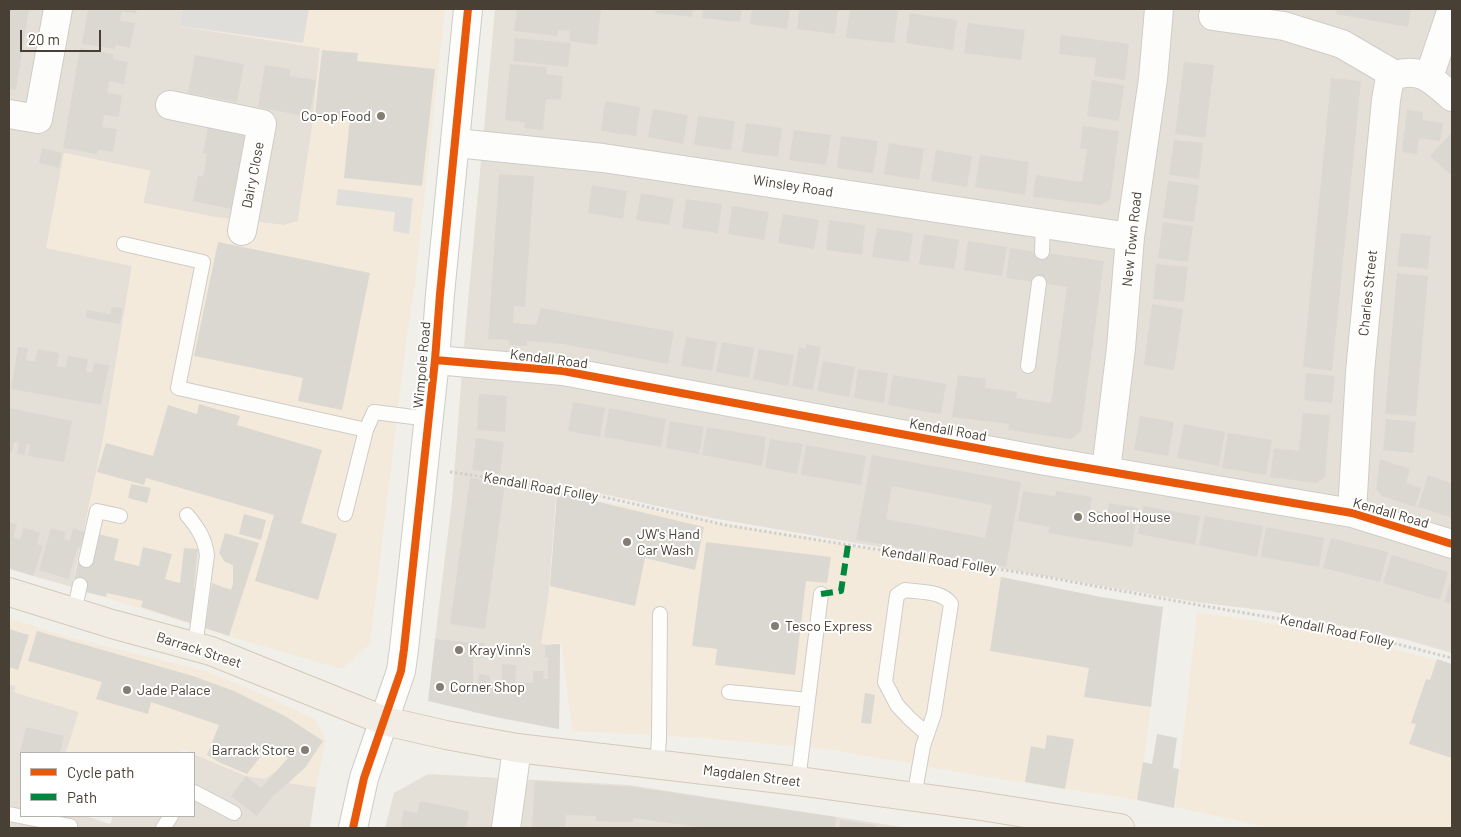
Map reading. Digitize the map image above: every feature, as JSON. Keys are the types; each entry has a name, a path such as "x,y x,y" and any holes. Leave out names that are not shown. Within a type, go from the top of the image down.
{"main road":[{"name":"Barrack Street","path":"9,592 211,651 385,721"},
{"name":"Magdalen Street","path":"385,721 517,748 798,781 1120,828"}],"street":[{"path":"9,114 38,119 58,9"},
{"name":"Wimpole Road","path":"353,828 364,778 401,671 435,360 468,9"},
{"name":"New Town Road","path":"1106,470 1121,348 1130,237 1153,80 1160,9"},
{"path":"1429,76 1452,9"},
{"path":"1213,16 1284,26 1342,44 1395,74 1407,71 1429,76 1452,97"},
{"name":"Charles Street","path":"1352,513 1360,372 1386,100 1389,83 1395,74"},
{"name":"Dairy Close","path":"170,105 262,124 242,231"},
{"name":"Winsley Road","path":"456,143 603,158 1130,237"},
{"name":"Kendall Road","path":"435,360 564,371 1352,513 1452,544"},
{"path":"506,828 517,748"}],"lane":[{"path":"1042,252 1043,224"},
{"path":"124,244 204,262 178,388 366,430"},
{"path":"1028,366 1039,283"},
{"path":"345,514 366,430 374,412 429,419"},
{"path":"86,560 97,511 120,516"},
{"path":"188,516 199,529 207,555 195,647"},
{"path":"74,612 80,585"},
{"path":"914,797 927,734 934,714 951,604 948,599 942,596 905,590 897,595 885,682 897,705 927,734"},
{"path":"798,781 821,594"},
{"path":"657,764 660,739 660,614"},
{"path":"729,692 808,700"},
{"path":"195,793 234,813"},
{"path":"24,817 70,826 70,828"},
{"path":"163,828 170,817"}],"shaded area":[{"path":"9,9 182,9 179,26 320,48 312,128 298,221 284,225 220,218 143,203 150,171 64,153 132,266 103,440 72,587 9,569"},
{"path":"182,9 445,9 415,284 406,343 370,644 342,669 224,635 72,587 103,440 132,266 46,248 64,153 150,171 143,203 220,218 284,225 298,221 312,128 320,48 179,26"},
{"path":"182,9 309,9 303,43 179,26"},
{"path":"495,9 1452,9 1452,653 1404,639 1270,611 1195,602 712,518 557,484 545,645 560,644 559,729 472,712 473,658 484,657 485,643 435,639 452,500 465,334"},
{"path":"338,189 413,198 409,234 393,231 395,212 336,205"},
{"path":"557,492 701,520 858,547 1101,597 1163,607 1139,800 974,775 833,750 704,738 572,731 561,643 541,644 550,586"},
{"path":"1197,612 1322,631 1452,664 1452,828 1271,828 1175,807"},
{"path":"9,618 62,635 206,671 253,690 315,719 326,740 316,787 290,783 275,772 264,779 246,776 195,754 195,752 182,749 180,752 66,752 79,712 14,692 16,686 9,684"},
{"path":"9,684 16,686 15,692 79,712 66,752 20,752 20,817 89,817 110,824 113,817 195,817 195,754 246,776 275,771 290,783 316,787 310,828 9,828"},
{"path":"428,774 629,785 908,828 385,828 394,793"}],"building":[{"path":"9,9 29,9 16,90 9,89"},
{"path":"88,9 137,9 136,14 122,11 121,15 120,21 135,23 130,48 116,45 115,49 82,44"},
{"path":"517,9 601,9 597,45 569,41 570,31 558,30 557,36 514,31"},
{"path":"656,9 693,9 692,17 655,13"},
{"path":"703,9 742,9 740,22 702,18"},
{"path":"752,9 790,9 787,29 750,24"},
{"path":"799,9 838,9 835,34 797,29"},
{"path":"850,9 898,9 894,43 846,38"},
{"path":"1337,9 1411,9 1408,27 1336,14"},
{"path":"910,13 957,20 953,50 906,43"},
{"path":"968,23 1025,30 1021,60 964,53"},
{"path":"1061,35 1129,44 1125,80 1094,76 1096,58 1059,54"},
{"path":"515,38 571,43 568,67 513,61"},
{"path":"80,48 113,54 113,59 128,62 124,84 109,81 107,93 122,95 119,117 104,115 102,127 117,129 113,152 98,150 97,154 63,148"},
{"name":"Co-op Food","path":"322,50 358,53 357,61 435,69 422,186 344,178 350,118 315,114"},
{"path":"195,55 244,64 237,102 188,93"},
{"path":"1184,62 1214,65 1205,138 1175,134"},
{"path":"510,64 547,67 546,74 563,76 561,100 546,99 543,130 524,128 525,122 505,120"},
{"path":"265,65 291,69 289,76 316,80 309,117 258,107"},
{"path":"1331,78 1361,81 1332,371 1303,367"},
{"path":"1092,80 1124,85 1119,121 1087,116"},
{"path":"605,101 640,107 636,136 601,131"},
{"path":"653,109 688,115 683,144 648,137"},
{"path":"1407,110 1423,112 1423,120 1443,123 1440,141 1419,138 1417,154 1402,152"},
{"path":"698,116 735,121 731,150 694,145"},
{"path":"746,123 782,128 778,157 742,152"},
{"path":"1083,126 1119,131 1110,200 1100,205 1033,197 1036,175 1082,182 1087,149 1080,148"},
{"path":"208,127 245,134 231,209 193,201 198,175 203,177 207,154 203,153"},
{"path":"794,130 831,135 826,165 789,160"},
{"path":"1452,132 1452,176 1430,156"},
{"path":"841,136 878,141 873,173 837,168"},
{"path":"1174,140 1203,143 1199,179 1169,175"},
{"path":"889,143 924,149 919,180 884,174"},
{"path":"42,148 62,153 59,168 39,163"},
{"path":"936,150 972,156 967,187 931,181"},
{"path":"980,155 1029,162 1025,195 975,187"},
{"path":"499,174 534,176 525,307 514,306 513,323 536,325 541,308 674,332 668,364 563,344 527,341 527,346 509,345 509,340 488,339"},
{"path":"1168,181 1199,185 1194,222 1163,218"},
{"path":"592,185 627,191 623,219 588,213"},
{"path":"641,193 674,199 669,225 636,220"},
{"path":"686,199 722,204 718,233 682,228"},
{"path":"732,206 769,212 764,240 728,234"},
{"path":"783,214 819,220 814,249 778,243"},
{"path":"829,220 865,225 862,255 826,250"},
{"path":"1163,222 1193,226 1188,262 1158,258"},
{"path":"877,228 913,233 909,262 872,257"},
{"path":"1401,233 1431,236 1428,269 1397,266"},
{"path":"924,234 959,240 954,269 919,264"},
{"path":"968,241 1007,247 1002,276 964,270"},
{"path":"218,242 370,273 342,410 298,401 303,378 194,356"},
{"path":"1010,248 1104,261 1081,431 1071,439 1008,430 1009,424 952,417 958,375 986,379 985,388 1017,392 1016,398 1051,403 1067,287 1006,278"},
{"path":"1156,264 1188,267 1184,302 1153,299"},
{"path":"1397,273 1428,276 1416,416 1385,414"},
{"path":"1152,304 1183,309 1174,370 1144,365"},
{"path":"112,307 123,308 120,324 86,318 87,310 110,314"},
{"path":"686,337 717,342 712,371 681,366"},
{"path":"722,342 754,348 749,378 716,372"},
{"path":"806,344 821,347 813,390 792,386 799,347 806,349"},
{"path":"18,347 28,348 26,360 35,362 37,349 59,353 57,366 60,367 66,367 68,356 88,359 86,371 92,373 94,363 109,365 101,405 11,389"},
{"path":"759,349 794,355 788,386 753,379"},
{"path":"823,361 855,367 849,397 817,391"},
{"path":"858,369 888,373 884,403 854,398"},
{"path":"1306,373 1335,376 1332,403 1304,400"},
{"path":"893,375 946,384 941,414 888,405"},
{"path":"479,394 507,396 505,432 477,430"},
{"path":"573,402 605,408 600,437 568,431"},
{"path":"199,404 240,416 237,425 322,450 301,523 337,534 318,600 255,581 274,515 146,478 144,485 97,472 106,443 153,456 168,405 197,414"},
{"path":"9,408 72,421 64,462 28,456 30,444 27,444 25,455 17,454 19,442 14,442 12,453 9,452"},
{"path":"609,408 666,419 661,447 604,437"},
{"path":"1303,413 1330,415 1325,477 1317,483 1270,477 1274,448 1299,451"},
{"path":"1140,416 1174,422 1168,456 1134,450"},
{"path":"1386,419 1416,422 1413,453 1383,450"},
{"path":"670,421 704,427 699,454 666,448"},
{"path":"1184,424 1225,432 1219,466 1177,458"},
{"path":"707,427 766,437 762,466 702,455"},
{"path":"1228,433 1272,440 1266,475 1222,468"},
{"path":"476,438 504,442 500,474 472,470"},
{"path":"770,439 803,444 797,474 765,468"},
{"path":"806,445 866,456 861,485 801,475"},
{"path":"872,455 1021,482 1006,567 856,540","holes":["892,486 992,505 985,538 886,519"]},
{"path":"1380,459 1410,469 1406,483 1421,488 1415,507 1382,496 1376,489"},
{"path":"1428,475 1452,483 1452,518 1418,507"},
{"path":"470,478 505,483 485,629 450,624"},
{"path":"131,484 151,488 147,503 128,498"},
{"name":"School House","path":"1023,491 1055,496 1056,491 1092,497 1090,510 1108,513 1109,503 1138,508 1132,547 1048,533 1050,527 1018,521"},
{"name":"JW's Hand Car Wash","path":"557,492 704,527 695,570 645,558 635,606 550,586"},
{"path":"1143,506 1200,516 1195,545 1138,534"},
{"path":"244,514 266,520 261,540 239,534"},
{"path":"1205,516 1263,526 1257,557 1199,545"},
{"path":"9,522 17,525 13,537 20,539 24,527 40,533 37,544 43,546 33,576 9,568"},
{"path":"1266,527 1324,538 1319,567 1261,557"},
{"path":"51,528 66,532 64,539 70,541 73,528 85,532 68,579 39,570"},
{"path":"225,533 259,543 229,636 205,628 212,583 231,590 233,584 233,565 225,562 219,553"},
{"path":"98,534 119,539 114,560 139,566 143,547 172,554 165,579 180,583 184,548 198,549 194,588 198,589 193,624 141,607 143,601 107,593 106,597 85,592 73,584 79,558 92,561"},
{"path":"1331,538 1388,552 1380,582 1323,568"},
{"path":"706,542 831,557 827,583 806,581 795,675 715,665 717,649 692,646"},
{"path":"1392,555 1448,572 1440,600 1383,583"},
{"path":"1001,577 1163,607 1151,707 1084,697 1089,668 990,651"},
{"path":"1452,577 1452,604 1444,602"},
{"path":"9,629 29,635 18,670 9,667"},
{"path":"37,631 193,676 234,691 285,716 323,741 305,768 272,797 257,816 231,796 246,776 261,788 288,758 268,747 247,774 221,763 207,755 219,725 151,702 148,714 96,699 102,682 28,661"},
{"path":"435,639 485,643 485,658 473,658 473,685 477,686 479,674 490,676 490,683 502,685 502,664 516,665 515,694 520,694 520,682 533,683 533,671 544,671 543,679 548,679 548,657 545,657 545,645 560,644 559,729 500,718 428,701"},
{"path":"1437,659 1452,664 1452,758 1409,744 1416,724 1411,723 1426,679 1430,680"},
{"path":"865,693 875,695 871,724 861,723"},
{"path":"26,727 64,736 60,752 20,752 19,756"},
{"path":"1157,734 1177,738 1173,768 1179,769 1174,808 1137,800 1143,762 1152,764"},
{"path":"1047,735 1074,739 1065,789 1025,782 1031,746 1045,749"},
{"path":"535,781 634,787 836,817 835,828 704,828 633,818 633,822 614,822 596,821 596,816 566,815 565,828 532,828"},
{"path":"420,801 469,811 466,828 400,828 404,810 417,813"},
{"path":"840,820 876,825 875,828 839,828"}],"marked path":[{"path":"821,594 841,591 848,545"}],"cycle path":[{"path":"353,828 364,778 401,671 435,360 468,9"},
{"path":"435,360 563,371 1046,461 1352,513 1452,544"}],"place":[{"name":"Co-op Food","path":"381,116"},
{"name":"School House","path":"1078,517"},
{"name":"JW's Hand Car Wash","path":"627,542"},
{"name":"Tesco Express","path":"775,626"},
{"name":"KrayVinn's","path":"459,650"},
{"name":"Corner Shop","path":"440,687"},
{"name":"Jade Palace","path":"127,690"},
{"name":"Barrack Store","path":"305,750"}]}
